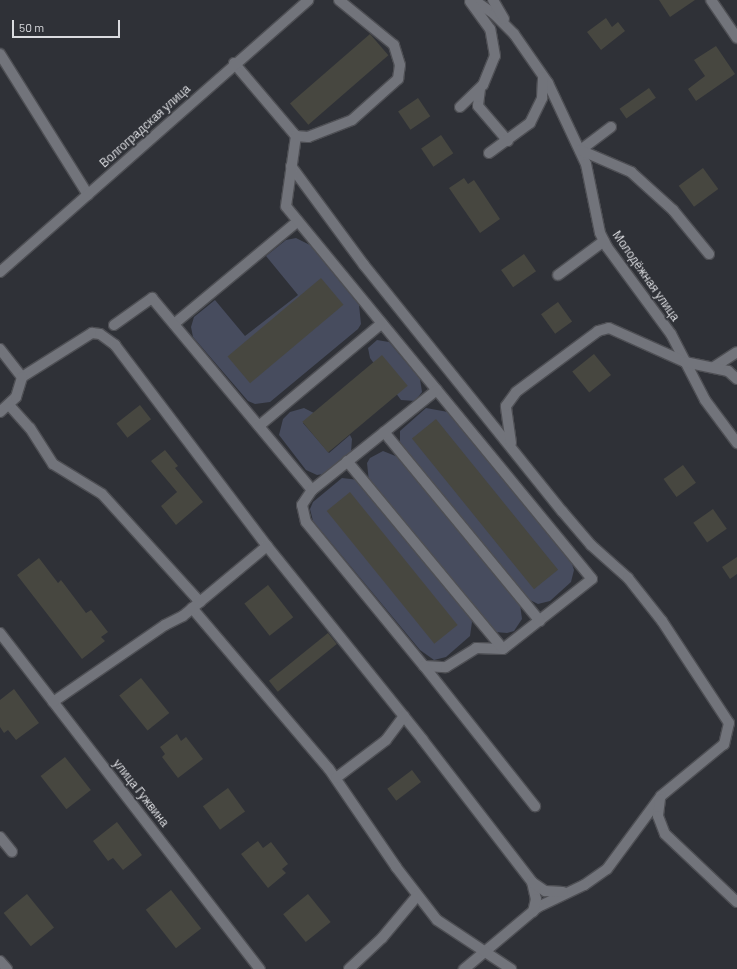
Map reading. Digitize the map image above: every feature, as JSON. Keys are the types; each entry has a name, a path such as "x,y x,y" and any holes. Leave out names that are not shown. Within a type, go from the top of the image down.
{"street":[{"name":"Волгоградская улица","path":"0,272 234,63 308,0"},
{"path":"234,63 296,136 308,137 352,120 398,79 400,65 394,45 339,0"},
{"path":"469,0 490,29 494,42 495,56 480,89 478,106 508,141"},
{"name":"Молодёжная улица","path":"474,0 494,14 514,34 543,76 580,150 604,241 671,334 705,400 737,443"},
{"path":"493,0 514,34"},
{"path":"711,0 737,38"},
{"path":"0,54 88,195"},
{"path":"489,153 530,124 537,112 543,76"},
{"path":"460,107 480,89"},
{"path":"580,150 611,127"},
{"path":"296,136 285,199 298,221 592,579 504,650 476,648 446,667 424,666"},
{"path":"580,150 631,172 673,210 709,254"},
{"path":"290,166 364,265 591,545 628,578 654,611 725,714 729,723 724,744 661,796 607,869 570,892 555,897 533,912 483,951 464,969"},
{"path":"174,324 298,221"},
{"path":"558,275 604,241"},
{"path":"114,325 152,298 312,490"},
{"path":"259,426 382,323"},
{"path":"512,447 506,406 516,392 598,331 609,328 685,362 728,371 737,379"},
{"path":"22,377 92,333 100,334 115,345 267,546 404,716 532,882 552,893 570,892"},
{"path":"0,349 22,377 20,389 9,405 0,412"},
{"path":"714,367 737,352"},
{"path":"437,390 312,490 302,505 306,522 424,666 535,806"},
{"path":"9,405 30,428 53,464 102,494 196,605 336,778 418,896 437,920 511,969"},
{"path":"384,432 540,621"},
{"path":"347,461 504,650"},
{"path":"53,702 196,605 267,546"},
{"name":"улица Гужвина","path":"0,633 260,969"},
{"path":"336,778 386,740 404,716"},
{"path":"661,796 658,816 665,834 737,902"},
{"path":"0,837 12,852"},
{"path":"532,882 536,899 533,912"},
{"path":"349,969 382,938 418,896"},
{"path":"0,960 7,969"}],"shaded area":[{"path":"296,238 310,245 359,305 361,324 358,329 270,402 255,404 248,401 193,337 191,327 194,317 215,300 245,336 298,295 266,256 286,240"},
{"path":"377,340 389,342 420,379 422,392 415,401 401,400 370,358 368,348"},
{"path":"304,408 314,413 303,423 329,453 350,435 352,439 351,452 348,456 323,474 317,475 306,470 279,435 283,419 290,412"},
{"path":"426,408 448,412 571,561 574,570 571,582 550,601 538,604 526,598 400,445 400,431"},
{"path":"383,451 398,457 520,604 522,619 514,631 507,633 495,632 369,482 367,463 370,458"},
{"path":"342,478 359,480 470,615 472,622 470,636 446,657 434,660 420,650 313,521 310,509 313,502"}],"building":[{"path":"659,0 695,0 670,17"},
{"path":"606,18 612,27 618,22 625,31 601,50 587,32"},
{"path":"370,34 388,55 308,125 290,104"},
{"path":"716,46 735,74 696,101 688,89 705,76 694,60"},
{"path":"649,88 656,98 626,118 620,109"},
{"path":"418,98 430,116 410,130 398,111"},
{"path":"441,135 453,153 433,167 421,148"},
{"path":"703,168 718,189 694,207 679,186"},
{"path":"464,178 468,184 474,180 500,219 480,233 449,188"},
{"path":"524,254 536,271 513,287 501,270"},
{"path":"321,278 343,305 250,383 228,356"},
{"path":"558,302 572,321 555,334 541,314"},
{"path":"594,354 611,375 589,393 572,372"},
{"path":"382,355 408,386 328,452 302,422"},
{"path":"140,405 151,419 127,438 116,423"},
{"path":"436,419 558,570 534,589 412,439"},
{"path":"165,450 178,466 175,468 203,502 176,525 161,506 177,492 151,461"},
{"path":"683,465 696,483 677,497 664,479"},
{"path":"350,492 458,625 434,644 327,511"},
{"path":"713,509 727,529 707,542 693,523"},
{"path":"737,557 737,574 730,579 722,567"},
{"path":"39,558 58,583 61,580 86,613 91,610 108,632 101,637 105,641 82,659 17,575"},
{"path":"268,585 293,617 270,636 244,603"},
{"path":"328,633 337,644 278,692 269,681"},
{"path":"141,678 169,713 148,731 119,696"},
{"path":"14,689 39,723 16,740 8,730 4,733 0,727 0,700"},
{"path":"177,734 181,741 186,737 203,759 178,778 162,757 165,754 160,747"},
{"path":"65,757 91,790 66,809 41,776"},
{"path":"412,770 421,782 396,801 387,789"},
{"path":"228,788 245,811 220,830 203,806"},
{"path":"117,822 142,855 123,870 113,858 108,861 93,841"},
{"path":"258,841 263,848 271,842 288,864 282,869 286,873 268,888 241,854"},
{"path":"171,890 201,929 176,948 146,910"},
{"path":"27,894 54,927 31,946 4,913"},
{"path":"308,894 331,922 306,942 283,914"}]}
